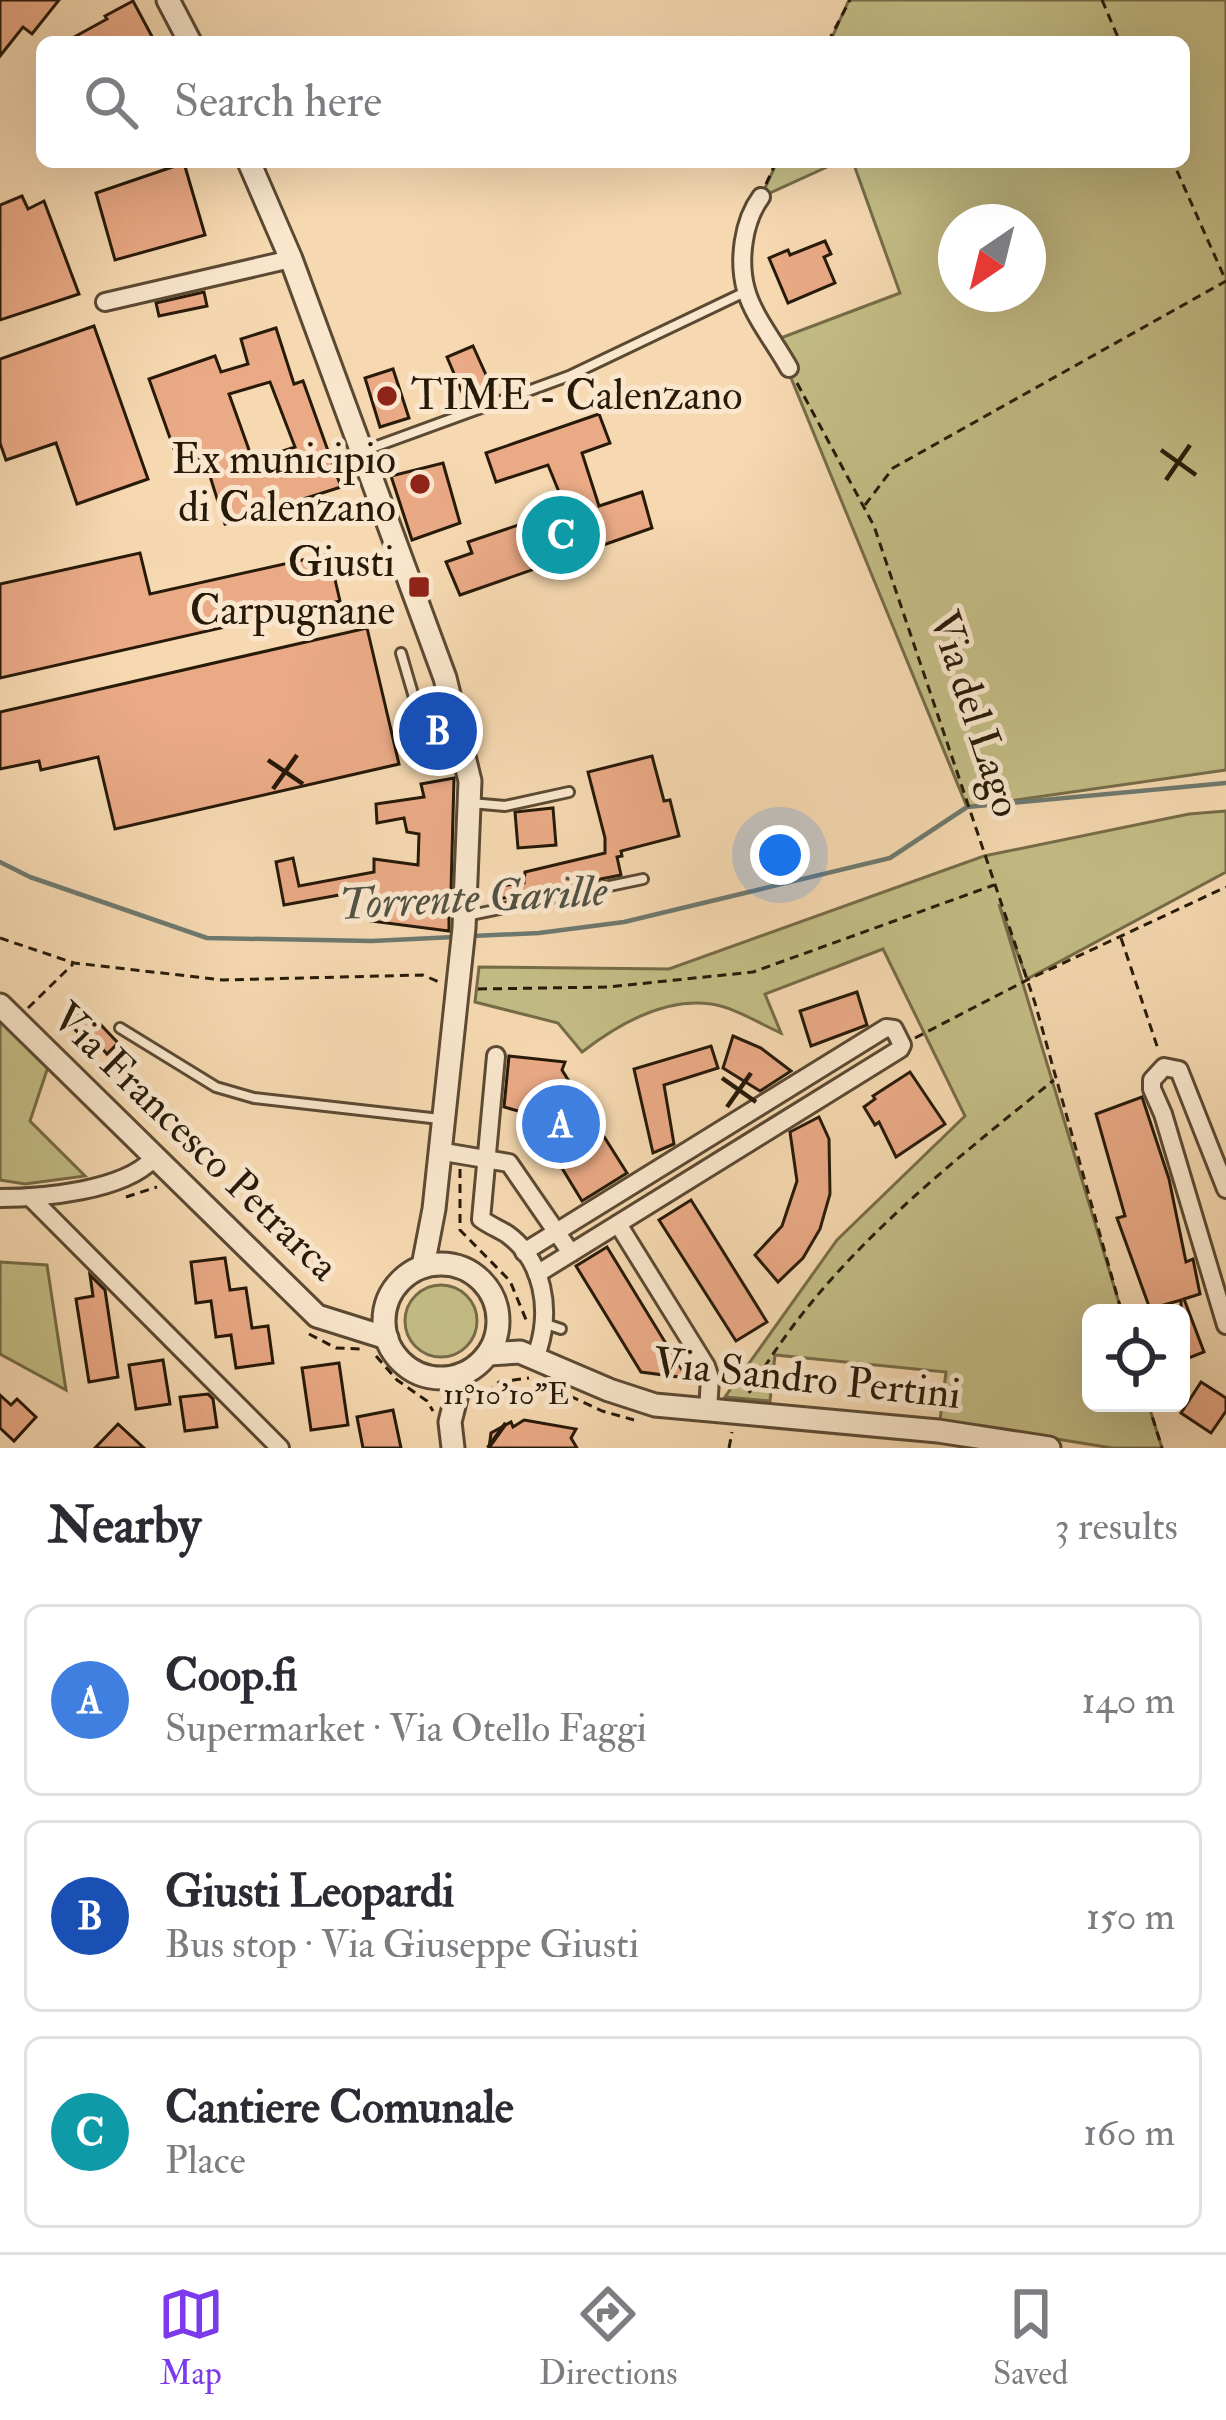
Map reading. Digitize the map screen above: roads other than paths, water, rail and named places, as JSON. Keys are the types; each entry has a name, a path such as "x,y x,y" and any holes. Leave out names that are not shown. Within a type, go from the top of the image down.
{"street":[{"path":"168,0 187,36"},
{"path":"252,168 291,260 446,678 465,759 470,802 464,922 434,1209 423,1266"},
{"path":"761,197 748,214 746,291 789,368"},
{"path":"105,302 291,260"},
{"name":"Via Francesco Petrarca","path":"8,1013 317,1316 387,1338"},
{"path":"524,1252 886,1028 895,1030 902,1045 537,1274"},
{"path":"496,1056 482,1220 507,1235 537,1274 554,1326 538,1350"},
{"path":"1226,1189 1193,1113 1186,1081 1179,1070 1164,1067 1152,1080 1152,1089 1226,1325"},
{"path":"438,1151 509,1163 571,1253"},
{"path":"0,1198 30,1198 107,1183 154,1160"},
{"path":"650,1175 663,1195"},
{"path":"30,1198 280,1448"},
{"path":"434,1209 457,1265"},
{"path":"618,1224 706,1366 708,1411"},
{"path":"425,1376 462,1374 489,1354 495,1342 499,1315 492,1293 477,1276 457,1265 423,1266 397,1284 384,1314 387,1338 401,1362 425,1376 451,1418"},
{"name":"Via Francesco Petrarca","path":"342,1325 374,1312 389,1298"},
{"name":"Via Sandro Pertini","path":"499,1315 515,1335 562,1369"},
{"name":"Via Sandro Pertini","path":"489,1354 520,1352 632,1400 938,1431 1049,1448"},
{"path":"453,1448 451,1418 462,1374"}],"lane":[{"path":"363,451 569,376 746,291"},
{"path":"401,653 435,770 465,759"},
{"path":"470,802 505,806 569,792"},
{"path":"464,922 643,879"},
{"path":"120,1028 216,1087 254,1098 442,1119"}],"waterway":[{"name":"Torrente Garille","path":"472,936 624,922 890,858 967,807 1226,783"},
{"name":"Torrente Garille","path":"0,862 30,877 207,938 372,941 454,937"}],"place":[{"name":"TIME - Calenzano","path":"387,396"},
{"name":"Ex municipio di Calenzano","path":"420,484"},
{"name":"Cantiere Comunale","path":"561,535"},
{"name":"Giusti Carpugnane","path":"419,587"},
{"name":"Giusti Leopardi","path":"438,731"},
{"name":"Coop.fi","path":"561,1124"}]}
